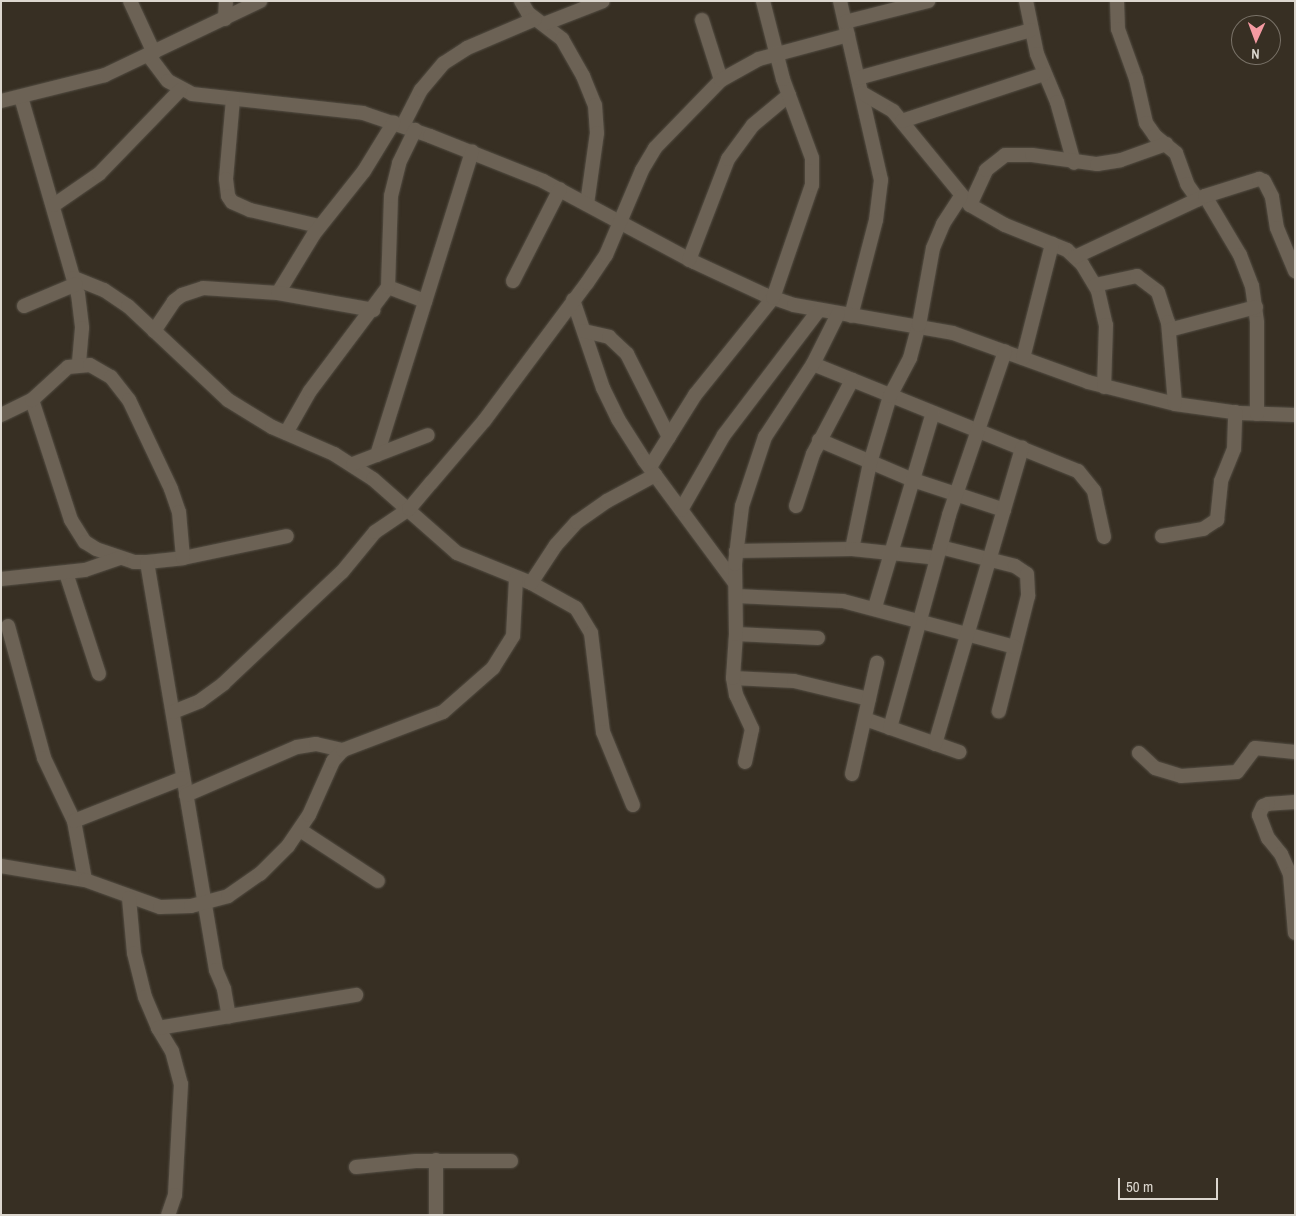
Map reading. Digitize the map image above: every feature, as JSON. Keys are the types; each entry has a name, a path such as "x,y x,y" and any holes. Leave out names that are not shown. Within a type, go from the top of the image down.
{"street":[{"path":"130,1 152,54 168,81 180,90 204,96 345,110 404,126 560,189 619,224 689,260 773,298 818,311 919,325 953,333 1104,387 1175,404 1235,412 1295,415"},
{"path":"225,19 226,1"},
{"path":"1,102 105,75 260,1"},
{"path":"521,1 570,50 595,105 597,134 587,204"},
{"path":"278,294 319,226 404,126 421,90 444,63 468,48 603,1"},
{"path":"531,584 556,546 577,522 653,471 668,436 709,377 773,298 813,177 808,144 776,54 763,1"},
{"path":"745,762 752,729 736,695 733,678 736,634 736,551 742,506 756,458 778,415 845,315 880,193 879,167 840,1"},
{"path":"173,712 200,701 223,684 342,572 375,532 409,509 484,421 606,255 642,170 655,148 721,80 748,63 847,29 890,6 928,1"},
{"path":"1026,1 1031,30 1044,74 1057,102 1074,163"},
{"path":"1117,1 1118,29 1146,123 1176,154 1187,184 1201,198 1244,263 1256,307 1257,414"},
{"path":"702,20 721,80"},
{"path":"858,78 1031,30"},
{"path":"902,121 1044,74"},
{"path":"54,205 99,174 180,90"},
{"path":"862,93 885,104 902,121 966,201 1005,225 1052,244 1075,257 1095,285 1106,325 1104,387"},
{"path":"689,260 728,159 753,125 789,95"},
{"path":"21,97 75,281 82,328 79,363"},
{"path":"233,99 226,189 232,202 250,210 319,226"},
{"path":"286,433 310,391 373,310 388,286 391,196 399,163 404,126"},
{"path":"852,549 870,463 890,396 910,358 919,325 937,238 966,201 986,170 997,158 1022,154 1074,163 1110,162 1166,144"},
{"path":"377,455 472,152"},
{"path":"1075,257 1201,198 1251,180 1264,181 1272,197 1281,242 1295,270"},
{"path":"513,281 560,189"},
{"path":"1024,358 1052,244"},
{"path":"1095,285 1131,276 1145,279 1158,292 1169,330 1175,404"},
{"path":"24,306 75,281 117,297 228,400 286,433 353,464 409,509 458,553 566,600 585,621 593,649 602,732 632,805"},
{"path":"388,286 425,301"},
{"path":"154,331 174,301 191,291 220,288 278,294 373,310"},
{"path":"573,300 610,404 653,471 736,590"},
{"path":"1169,330 1256,307"},
{"path":"681,510 724,435 818,311"},
{"path":"584,331 610,337 627,354 668,436"},
{"path":"890,728 938,553 1005,351"},
{"path":"1,415 32,400 61,371 79,363 90,365 111,377 129,400 176,502 183,558"},
{"path":"812,364 1068,466 1085,477 1098,500 1104,537"},
{"path":"796,506 819,440 852,380"},
{"path":"32,400 77,532 96,549 120,558 147,562 183,558 288,536"},
{"path":"1162,536 1203,529 1217,520 1221,481 1234,449 1235,412"},
{"path":"875,607 933,413"},
{"path":"353,464 428,435"},
{"path":"819,440 913,480 1004,510"},
{"path":"935,744 1022,448"},
{"path":"736,551 852,549 938,553 988,560 1022,569 1029,581 999,711"},
{"path":"1,579 66,573 120,558"},
{"path":"147,562 216,970 224,989 229,1017"},
{"path":"66,573 99,674"},
{"path":"1,866 85,880 129,898 160,907 205,904 244,887 288,846 300,830 328,772 344,750 443,712 493,668 513,636 516,578"},
{"path":"736,590 817,597 875,607 1015,647"},
{"path":"8,626 44,758 74,821 85,880"},
{"path":"736,634 818,638"},
{"path":"852,774 877,663"},
{"path":"733,678 794,681 869,699"},
{"path":"865,719 959,752"},
{"path":"186,795 297,747 316,744 344,750"},
{"path":"1139,753 1156,768 1181,776 1237,772 1255,748 1295,752"},
{"path":"74,821 183,778"},
{"path":"1295,802 1268,804 1263,806 1258,815 1268,838 1281,854 1290,874 1295,933"},
{"path":"300,830 378,881"},
{"path":"129,898 138,969 158,1028 172,1051 181,1084 175,1194 168,1215"},
{"path":"158,1028 356,995"},
{"path":"356,1167 436,1160 511,1161"},
{"path":"436,1160 436,1215"}]}
